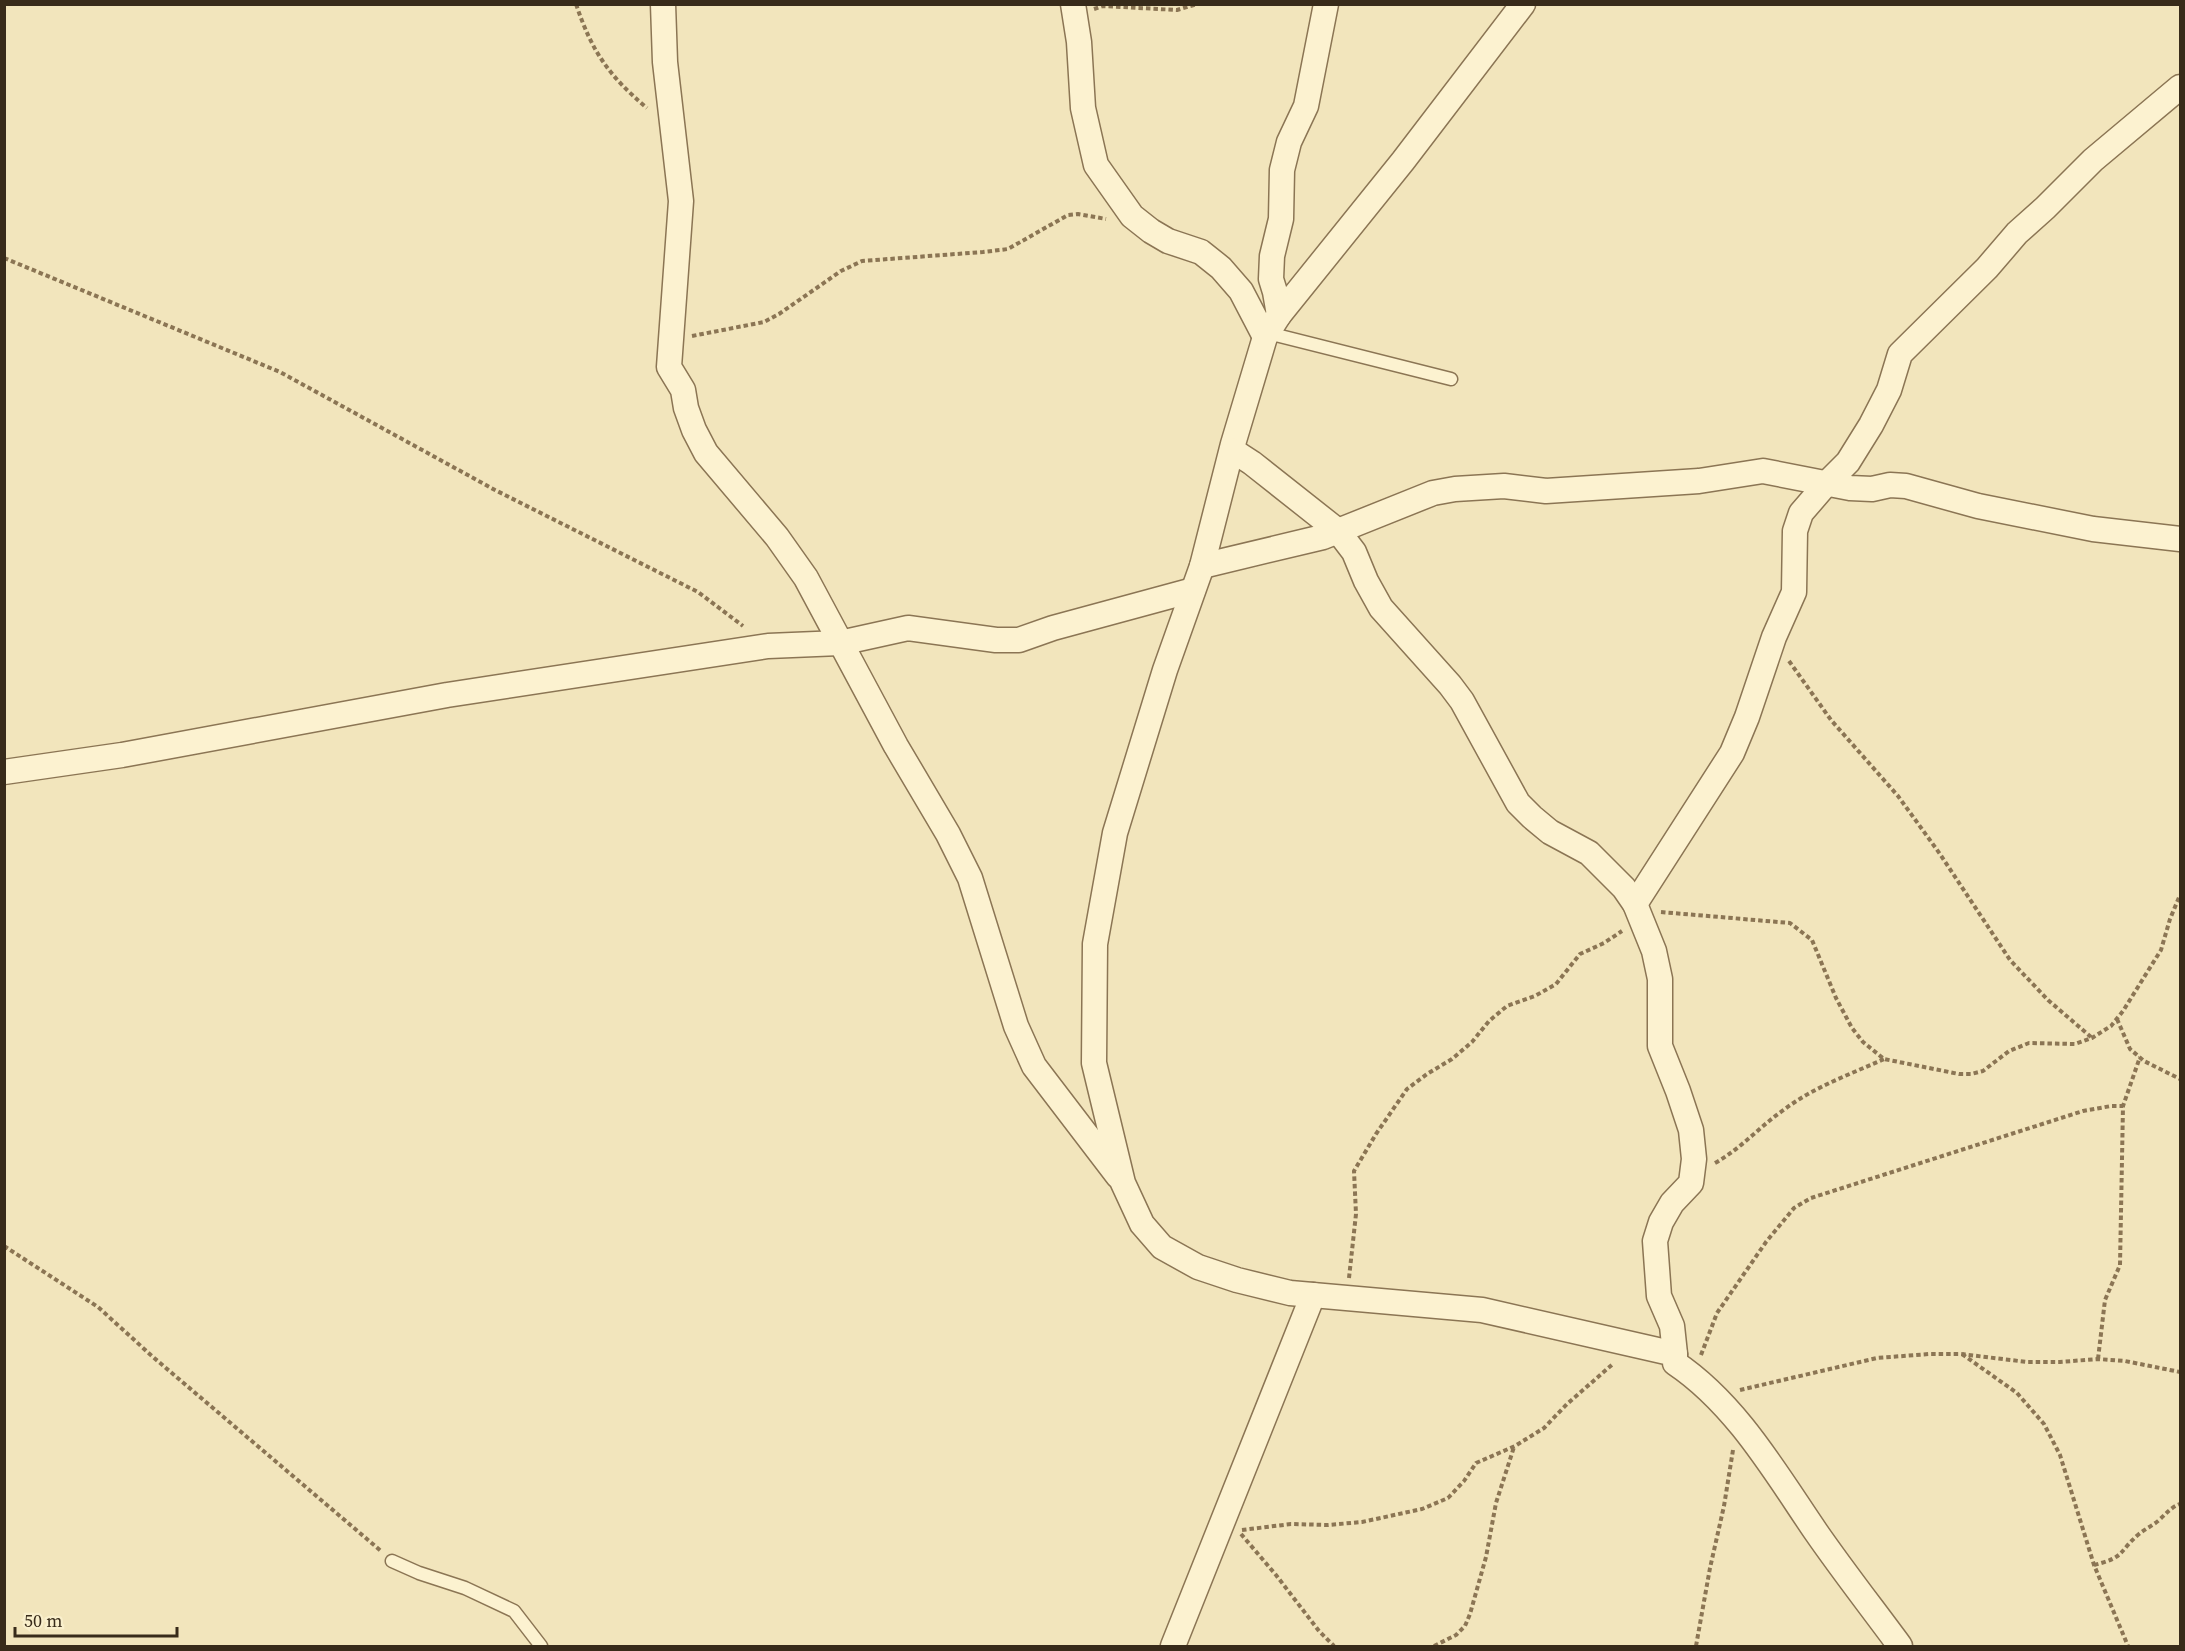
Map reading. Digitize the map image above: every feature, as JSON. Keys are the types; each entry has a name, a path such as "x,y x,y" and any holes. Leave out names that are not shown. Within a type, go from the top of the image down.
{"street":[{"path":"663,4 665,62 681,201 669,367 683,390 686,408 694,430 706,453 777,537 806,578 896,746 948,834 970,878 1016,1026 1034,1066 1123,1183"},
{"path":"1326,4 1306,106 1288,142 1282,170 1281,219 1271,268 1271,279 1275,292 1271,329 1232,450 1202,566 1165,670 1115,833 1095,944 1094,1063 1123,1183 1142,1224 1162,1247 1198,1267 1227,1277 1290,1293 1482,1310 1675,1354"},
{"path":"1271,329 1523,4"},
{"path":"1074,12 1079,42 1083,108 1096,165 1132,216 1160,236 1201,252 1221,268 1271,329"},
{"path":"1637,908 1732,753 1748,717 1774,636 1794,592 1795,531 1801,513 1848,462 1889,390 1900,354 1987,268 2017,233 2093,160 2181,87"},
{"path":"1232,450 1269,475 1338,531 1354,552 1381,608 1462,701 1518,803 1550,832 1589,853 1624,888 1637,908 1654,951 1660,979 1660,1046 1691,1130 1694,1159 1691,1183 1672,1203 1661,1222 1655,1241 1659,1296 1672,1326 1675,1363 1693,1375 1716,1397 1752,1440 1900,1647"},
{"path":"1202,566 1323,537 1433,493 1455,489 1504,486 1546,491 1699,480 1763,471 1826,484 1872,489 1890,485 1906,486 1978,506 2093,529 2181,539"},
{"path":"4,772 122,755 447,695 768,646 840,643 908,628 996,640 1019,640 1053,628 1193,590"},
{"path":"1173,1647 1313,1295"}],"lane":[{"path":"1271,329 1451,379"},
{"path":"392,1561 419,1573 465,1588 514,1611 541,1647"}],"path":[{"path":"576,4 597,55 620,86 673,130"},
{"path":"1074,12 1103,6 1177,10 1197,4"},
{"path":"671,340 764,322 841,271 862,261 1008,249 1073,214 1122,220 1132,216"},
{"path":"4,258 280,372 495,490 698,592 768,646"},
{"path":"1774,636 1803,683 1831,720 1898,796 1940,854 2010,960 2048,1000 2092,1038"},
{"path":"1345,1298 1352,1260 1356,1214 1354,1172 1376,1134 1407,1089 1466,1047 1489,1021 1507,1006 1535,996 1556,984 1580,954 1604,944 1621,932 1637,908 1790,923 1812,940 1836,998 1852,1028 1863,1042 1884,1059 1959,1074 1971,1074 1983,1071 2009,1051 2029,1043 2075,1044 2092,1038 2111,1026 2161,950 2170,919 2181,895"},
{"path":"2117,1019 2130,1049 2181,1080"},
{"path":"2098,1359 2105,1300 2120,1265 2123,1106 2140,1057"},
{"path":"1691,1183 1701,1172 1732,1154 1783,1110 1801,1098 1884,1059"},
{"path":"1693,1375 1717,1313 1766,1242 1794,1208 1811,1198 2083,1111 2123,1106"},
{"path":"4,1246 98,1307 153,1357 392,1561"},
{"path":"1334,1647 1238,1531 1291,1524 1328,1525 1362,1522 1422,1509 1448,1498 1464,1481 1476,1463 1515,1446 1544,1428 1567,1404 1635,1346"},
{"path":"1716,1397 1877,1359 1929,1354 1961,1354 2027,1362 2098,1359 2125,1361 2181,1372"},
{"path":"1961,1354 2017,1393 2044,1424 2060,1455 2094,1565 2128,1647"},
{"path":"1696,1647 1732,1459 1734,1418"},
{"path":"1434,1647 1456,1635 1465,1626 1470,1614 1486,1557 1496,1503 1515,1446"},
{"path":"2094,1565 2112,1561 2122,1554 2141,1532 2154,1524 2172,1507 2181,1504"}]}
